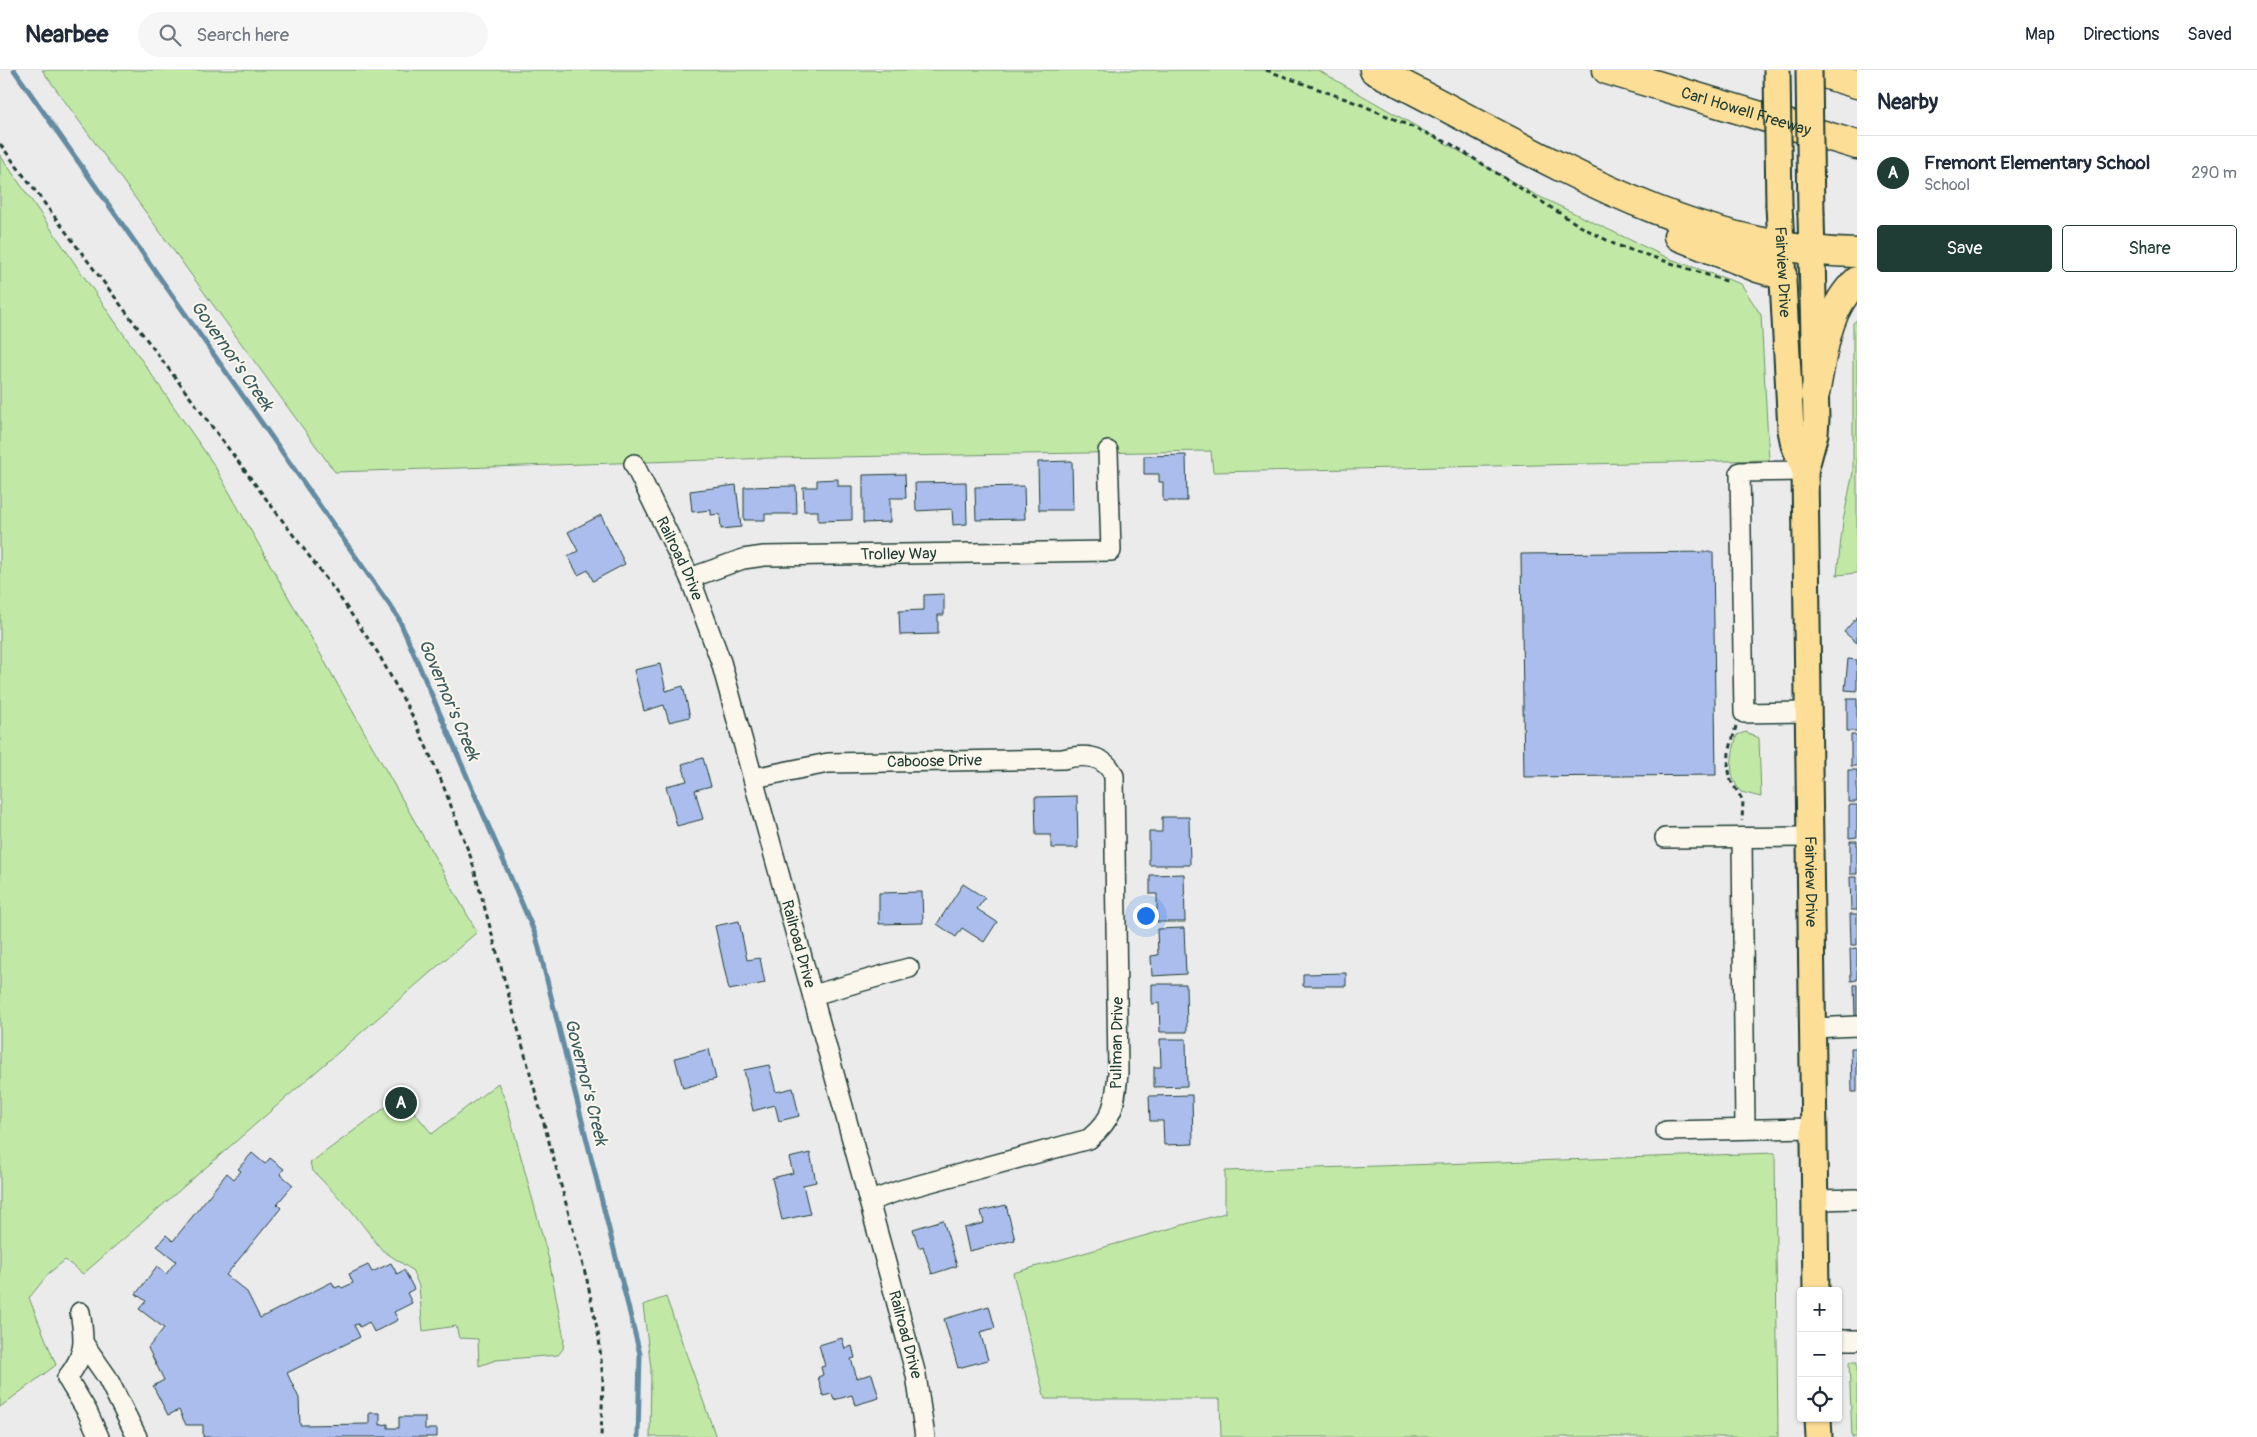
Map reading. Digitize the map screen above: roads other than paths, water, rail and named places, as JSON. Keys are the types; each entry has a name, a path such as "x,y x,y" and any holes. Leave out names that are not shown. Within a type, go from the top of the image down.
{"highway":[{"path":"1374,70 1549,161 1678,219 1781,246 1812,251 1857,253"},
{"name":"Carl Howell Freeway","path":"1607,70 1857,145"},
{"path":"1810,70 1857,84"},
{"path":"1831,70 1857,76"},
{"path":"1549,161 1584,188 1642,220 1758,268 1782,275"},
{"path":"1815,394 1834,314 1844,294 1857,281"}],"main road":[{"name":"Fairview Drive","path":"1777,70 1779,206 1791,430 1794,445 1804,471"},
{"name":"Fairview Drive","path":"1810,70 1815,434 1804,471 1816,1287"},
{"path":"1818,1422 1819,1437"}],"street":[{"name":"Trolley Way","path":"690,578 743,559 764,556 1111,551 1108,451"},
{"name":"Railroad Drive","path":"634,464 690,578 722,662 916,1375 925,1437"},
{"path":"1804,471 1740,472 1744,713 1808,712"},
{"name":"Caboose Drive","path":"754,778 828,763 1063,759 1089,755 1104,762 1112,770"},
{"name":"Pullman Drive","path":"870,1201 900,1190 1088,1139 1104,1126 1115,1102 1118,1073 1114,776 1112,770"},
{"path":"1742,832 1745,1130"},
{"path":"1664,838 1742,832 1810,837"},
{"path":"813,996 909,968"},
{"path":"1813,1028 1857,1026"},
{"path":"1666,1131 1815,1128"},
{"path":"1816,1200 1857,1199"},
{"path":"80,1312 84,1344 76,1366 67,1378 87,1411 99,1437"},
{"path":"1842,1340 1857,1340"},
{"path":"84,1344 107,1377 136,1437"}],"waterway":[{"name":"Governor's Creek","path":"14,70 398,617 536,936 640,1354 638,1437"}],"place":[{"name":"Fremont Elementary School","path":"401,1103"}]}
